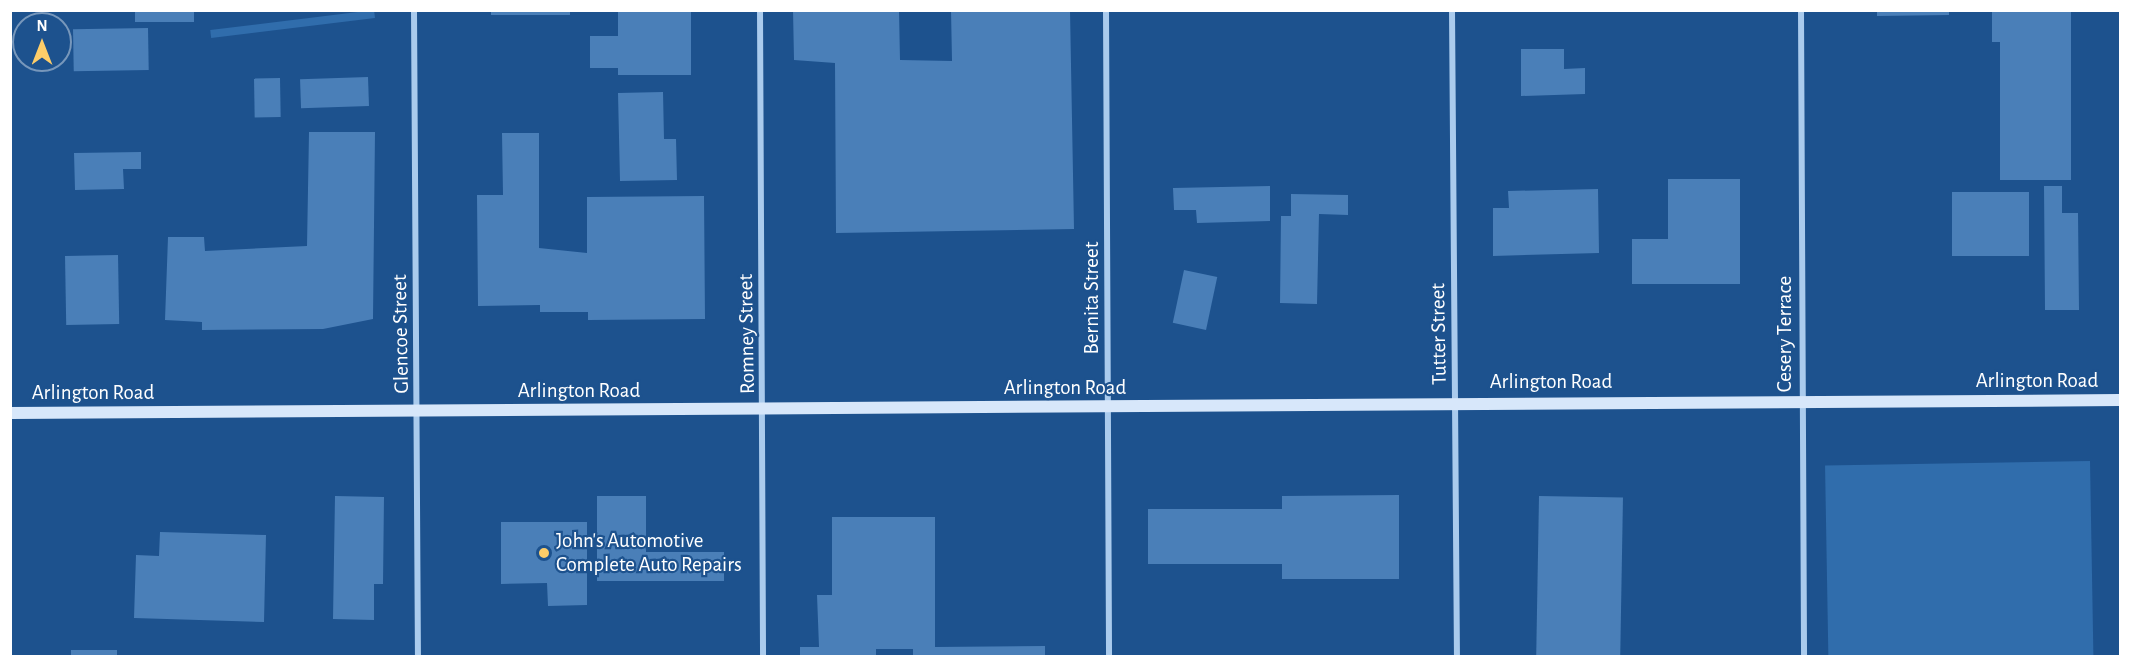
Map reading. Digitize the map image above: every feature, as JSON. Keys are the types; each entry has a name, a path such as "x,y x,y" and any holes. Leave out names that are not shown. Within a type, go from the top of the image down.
{"main road":[{"name":"Arlington Road","path":"10,413 1109,407 1456,402 2121,400"}],"street":[{"name":"Glencoe Street","path":"414,10 418,657"},
{"name":"Romney Street","path":"760,10 764,409 763,657"},
{"name":"Bernita Street","path":"1106,10 1110,657"},
{"name":"Tutter Street","path":"1452,10 1457,657"},
{"name":"Cesery Terrace","path":"1801,10 1804,657"}],"shaded area":[{"path":"374,10 375,18 211,38 210,30"},
{"path":"2090,461 2093,656 1828,656 1825,466"}],"building":[{"path":"135,10 194,10 194,22 135,22"},
{"path":"491,10 570,10 570,15 491,15"},
{"path":"618,10 691,10 691,75 618,75 618,68 590,68 590,36 618,36"},
{"path":"793,10 899,10 900,60 952,61 951,10 1070,10 1074,229 836,233 835,63 794,60"},
{"path":"1877,10 1949,10 1949,15 1877,16"},
{"path":"1992,10 2071,10 2071,180 2000,180 2000,42 1992,42"},
{"path":"148,28 149,70 74,71 73,29"},
{"path":"1521,49 1564,49 1564,69 1585,68 1585,94 1521,96"},
{"path":"368,77 369,106 301,108 300,79"},
{"path":"254,78 280,78 281,117 255,117"},
{"path":"663,92 664,139 676,139 677,180 620,181 618,93"},
{"path":"309,132 375,132 373,319 323,329 202,330 202,322 165,320 168,237 204,237 205,251 307,246"},
{"path":"502,133 539,133 539,248 587,253 587,197 704,196 705,319 588,320 588,312 540,312 540,305 478,306 477,195 503,195"},
{"path":"141,152 141,169 123,169 124,189 75,190 74,153"},
{"path":"1668,179 1740,179 1740,284 1632,284 1632,239 1668,239"},
{"path":"1270,186 1270,221 1197,223 1196,210 1174,210 1173,188"},
{"path":"2044,186 2062,186 2062,213 2078,213 2079,310 2045,310"},
{"path":"1598,189 1599,253 1493,256 1493,208 1509,208 1508,191"},
{"path":"1952,192 2029,192 2029,256 1952,256"},
{"path":"1291,194 1348,195 1348,215 1319,214 1317,304 1280,303 1281,216 1291,216"},
{"path":"118,255 119,324 66,325 65,256"},
{"path":"1184,270 1217,277 1206,330 1173,323"},
{"path":"1399,495 1399,579 1282,579 1282,564 1148,564 1148,509 1282,509 1282,496"},
{"path":"335,496 384,497 383,584 374,584 374,620 333,619"},
{"path":"597,496 646,496 646,552 724,552 724,581 597,581"},
{"path":"1539,496 1623,497 1620,656 1536,656"},
{"path":"832,517 935,517 935,647 1045,646 1045,656 913,656 913,649 876,649 876,656 800,656 800,647 819,647 817,595 832,595"},
{"name":"John's Automotive Complete Auto Repairs","path":"501,522 587,522 587,605 548,606 547,583 501,584"},
{"path":"160,532 266,535 264,622 134,618 136,555 159,556"},
{"path":"71,650 117,650 117,656 71,656"}],"place":[{"name":"John's Automotive Complete Auto Repairs","path":"544,553"}]}
